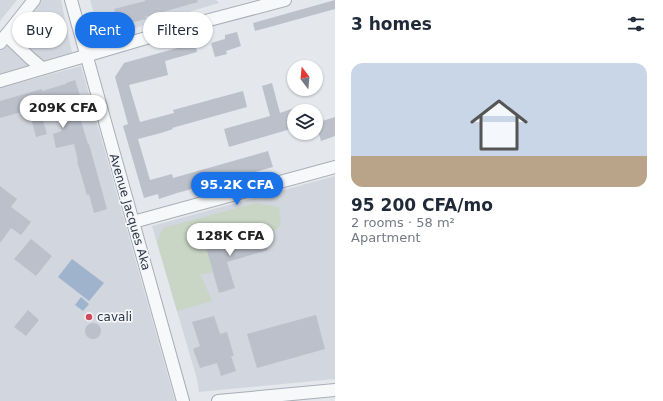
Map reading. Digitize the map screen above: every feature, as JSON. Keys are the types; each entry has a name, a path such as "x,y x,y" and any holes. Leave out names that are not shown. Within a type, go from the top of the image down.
{"street":[{"path":"34,0 3,39 42,68"},
{"name":"Avenue Jacques Aka","path":"71,0 182,401"},
{"path":"0,80 194,24 285,0"},
{"path":"133,222 335,167"},
{"path":"218,401 335,390"}],"shaded area":[{"path":"0,0 17,0 0,21"},
{"path":"41,0 61,0 63,12 31,12"},
{"path":"90,0 216,0 219,3 189,12 143,12 143,26 135,28 135,12 93,12"},
{"path":"67,29 72,53 0,74 0,51 12,36 12,48 67,48"},
{"path":"81,66 175,401 0,401 0,88"},
{"path":"335,176 335,379 199,392 197,379 152,226"}],"green space":[{"path":"256,203 279,207 281,225 274,231 263,228 264,236 222,246 218,233 203,237 213,272 200,275 212,301 177,311 157,242 163,228"}],"water":[{"path":"72,259 104,283 89,301 58,277"},
{"path":"81,297 89,304 83,311 75,305"}],"building":[{"path":"197,0 198,2 163,12 143,12 143,20 135,22 135,12 115,12 114,9 145,1"},
{"path":"335,0 335,9 255,31 253,23"},
{"path":"237,32 241,46 226,51 227,54 215,57 212,48 213,42 225,39 225,35"},
{"path":"177,48 196,48 197,52 165,61 168,75 129,85 140,122 174,113 173,110 243,91 247,107 138,139 150,180 172,174 173,178 268,151 273,167 159,199 158,194 144,198 123,126 128,124 115,77 124,63"},
{"path":"75,80 88,120 81,121 107,209 94,213 77,161 74,144 56,148 53,134 62,131 54,103 39,107 47,134 36,137 29,110 0,118 0,101 42,89 42,91"},
{"path":"272,83 280,113 287,110 287,130 229,147 224,129 270,116 262,86"},
{"path":"335,117 335,136 321,141 323,140 323,121"},
{"path":"0,186 17,199 11,207 31,222 21,235 11,228 0,243"},
{"path":"218,233 222,246 264,236 268,250 227,262 235,288 219,293 203,237"},
{"path":"31,239 52,256 36,276 14,259"},
{"path":"28,310 39,320 26,336 14,327"},
{"path":"316,315 325,349 257,368 247,334"},
{"path":"214,316 220,334 227,332 234,356 231,356 236,371 221,376 217,363 200,368 193,349 200,346 192,322"},
{"path":"93,323 100,328 101,331 96,338 93,339 86,334 85,331 90,324"}],"place":[{"name":"cavali","path":"89,317"}]}
